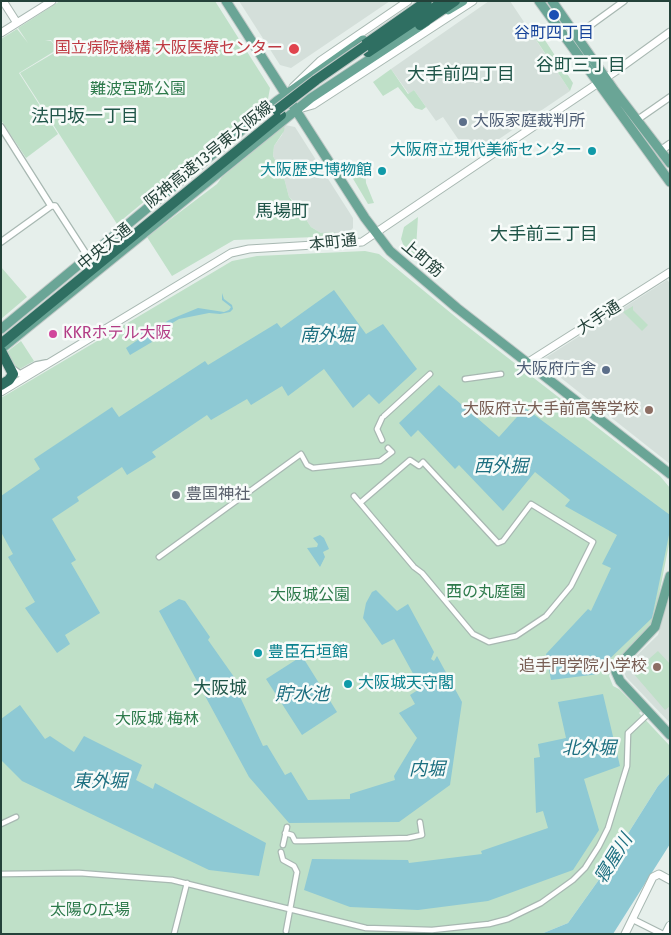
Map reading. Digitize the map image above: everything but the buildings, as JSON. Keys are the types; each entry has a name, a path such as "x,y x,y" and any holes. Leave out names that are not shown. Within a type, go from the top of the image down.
{"highway":[{"path":"305,82 428,1"},
{"name":"阪神高速13号東大阪線","path":"1,344 334,66 434,1"},
{"name":"阪神高速13号東大阪線","path":"258,130 326,80 444,1"},
{"path":"420,25 455,1"},
{"name":"阪神高速13号東大阪線","path":"1,336 72,283"},
{"path":"1,350 13,374 9,380 1,385"}],"main road":[{"name":"上町筋","path":"226,1 375,233 390,251 457,308 670,474"},
{"path":"342,57 419,1"},
{"name":"中央大通","path":"1,350 296,110 339,78 420,25 463,1"},
{"path":"539,1 670,182"},
{"path":"555,2 606,77 670,163"},
{"name":"中央大通","path":"1,328 305,82"},
{"path":"670,576 655,627 619,664 616,672 620,681 670,735"},
{"path":"666,934 670,926"}],"street":[{"path":"3,1 17,23"},
{"path":"1,33 52,1"},
{"name":"中央大通","path":"287,95 302,77 320,61 408,1"},
{"name":"中央大通","path":"296,110 313,105 473,1"},
{"path":"577,34 624,1"},
{"name":"本町通","path":"1,392 230,253 249,249 355,244 375,233 670,32"},
{"path":"637,120 670,97"},
{"path":"1,127 51,206 55,206 88,257"},
{"path":"660,151 670,144"},
{"path":"1,242 51,206"},
{"name":"大手通","path":"527,362 669,274"},
{"path":"1,350 18,374 36,365 47,363"},
{"path":"382,440 377,429 383,417 430,374"},
{"path":"465,379 501,374"},
{"path":"159,557 301,454 307,465 313,468 380,461 392,452 388,448"},
{"path":"354,496 360,503 473,634 490,642 516,636 546,616 571,586 594,542 531,504 503,541 498,543 423,462 419,466 410,460 360,503"},
{"path":"1,874 79,873 142,877 187,883 366,928 412,931 480,926 508,919 528,910 574,880 599,846 606,832 627,766 628,733 646,716"},
{"path":"1,824 16,817"},
{"path":"285,833 292,835 295,841 408,838 422,835 420,822"},
{"path":"283,845 287,827"},
{"path":"281,852 283,860 294,866 298,872 286,930"},
{"path":"625,934 653,877 659,874 670,880"},
{"path":"174,934 187,883"},
{"path":"632,919 662,934"}],"shaded area":[{"name":"国立病院機構 大阪医療センター","path":"239,1 390,1 291,68 280,65"},
{"path":"489,1 510,1 570,91 471,158 443,117 436,121 414,90 409,94 391,69"},
{"path":"285,125 295,127 353,218 353,228 347,234 321,233 311,227 305,218 297,215 297,204 289,197 283,174 273,156 274,146 282,135"},
{"path":"667,280 670,283 670,464 542,363 542,360"},
{"path":"670,595 670,723 626,677 624,672 626,666 658,635"}],"green space":[{"name":"難波宮跡公園","path":"60,1 215,1 270,88 268,99 117,224 20,73 59,50 51,40 45,41 51,41 58,49 19,73 58,134 26,158 1,120 1,39 17,29 28,43 18,28"},
{"path":"535,25 573,83 570,91 529,29"},
{"path":"391,69 408,94 414,90 426,107 422,110 415,108 398,87 383,96 373,82"},
{"path":"285,125 284,131 274,146 273,156 283,174 289,197 299,208 298,215 305,218 311,227 321,233 333,232 344,236 234,240 172,276 147,237 217,184 222,177"},
{"path":"365,167 366,183 374,203 368,204 352,177"},
{"path":"418,217 416,248 425,256 421,262 405,249 401,239 404,227"},
{"name":"大阪城公園","path":"365,251 379,254 463,323 660,476 670,488 670,539 654,620 643,635 612,666 609,676 613,686 619,689 641,711 639,713 670,746 670,773 658,786 598,881 568,923 541,934 1,934 1,398 232,261 257,256"},
{"path":"1,267 27,297 1,319"},
{"path":"633,306 633,310 648,325 642,331 623,312"},
{"path":"21,341 34,361 18,370 8,351"},
{"path":"658,651 670,664 670,706 665,710 633,673"}],"water":[{"name":"南外堀","path":"334,290 366,334 383,324 417,369 379,404 369,394 353,408 324,369 288,396 282,386 251,405 247,399 211,420 207,415 152,452 156,457 127,475 122,467 77,497 79,501 52,519 76,560 71,563 100,613 65,635 70,644 57,653 25,608 35,602 8,557 13,554 1,532 1,496 40,469 34,459 112,407 119,417 205,361 208,365 277,323 281,328"},
{"path":"222,293 224,299 232,305 233,309 230,312 220,314 209,313 179,319 149,337 152,342 130,355 126,348 139,339 137,335 144,330 147,334 169,320 198,308 224,312 229,310 231,307 222,300"},
{"name":"西外掘","path":"439,385 499,437 525,408 670,515 670,530 652,618 599,669 599,674 551,680 546,654 588,609 591,611 611,568 602,564 617,535 565,506 570,500 535,472 503,511 459,465 455,469 418,430 411,437 399,423"},
{"path":"320,535 324,538 329,549 323,552 325,557 320,567 307,548 317,547 318,544 313,538"},
{"name":"内堀","path":"376,590 397,611 408,604 434,652 431,659 434,661 437,656 462,702 450,785 399,822 289,823 249,777 159,611 179,599 185,601 210,637 208,640 239,684 235,686 263,746 267,745 285,775 291,772 308,800 350,799 350,794 395,780 394,776 417,738 399,713 415,704 410,695 421,688 394,639 382,645 363,618 366,603 372,592"},
{"name":"貯水池","path":"302,656 337,712 302,735 266,679"},
{"name":"北外堀","path":"603,694 620,766 584,779 599,830 573,870 488,901 418,910 350,907 304,890 312,859 408,860 409,863 482,854 481,851 548,828 543,811 536,813 534,758 540,757 538,744 566,738 558,702"},
{"name":"東外堀","path":"20,705 45,739 50,736 74,752 84,736 142,765 136,780 153,789 155,783 266,843 259,876 209,870 22,781 1,760 1,719"},
{"name":"寝屋川","path":"670,773 670,844 613,934 541,934 568,923 598,881 658,786"}],"place":[{"name":"谷町四丁目","path":"554,15"},
{"name":"国立病院機構 大阪医療センター","path":"294,49"},
{"name":"大阪家庭裁判所","path":"463,122"},
{"name":"大阪府立現代美術センター","path":"592,151"},
{"name":"大阪歴史博物館","path":"382,171"},
{"name":"KKRホテル大阪","path":"53,334"},
{"name":"大阪府庁舎","path":"606,370"},
{"name":"大阪府立大手前高等学校","path":"649,410"},
{"name":"豊国神社","path":"176,495"},
{"name":"豊臣石垣館","path":"258,653"},
{"name":"追手門学院小学校","path":"657,667"},
{"name":"大阪城天守閣","path":"348,684"}],"district":[{"name":"谷町三丁目","path":"581,66"},
{"name":"大手前四丁目","path":"461,75"},
{"name":"法円坂一丁目","path":"85,117"},
{"name":"馬場町","path":"282,212"},
{"name":"大手前三丁目","path":"544,235"},
{"name":"大阪城","path":"220,689"}],"park label":[{"name":"西の丸庭園","path":"486,593"},
{"name":"大阪城 梅林","path":"157,720"},
{"name":"太陽の広場","path":"90,911"}]}
